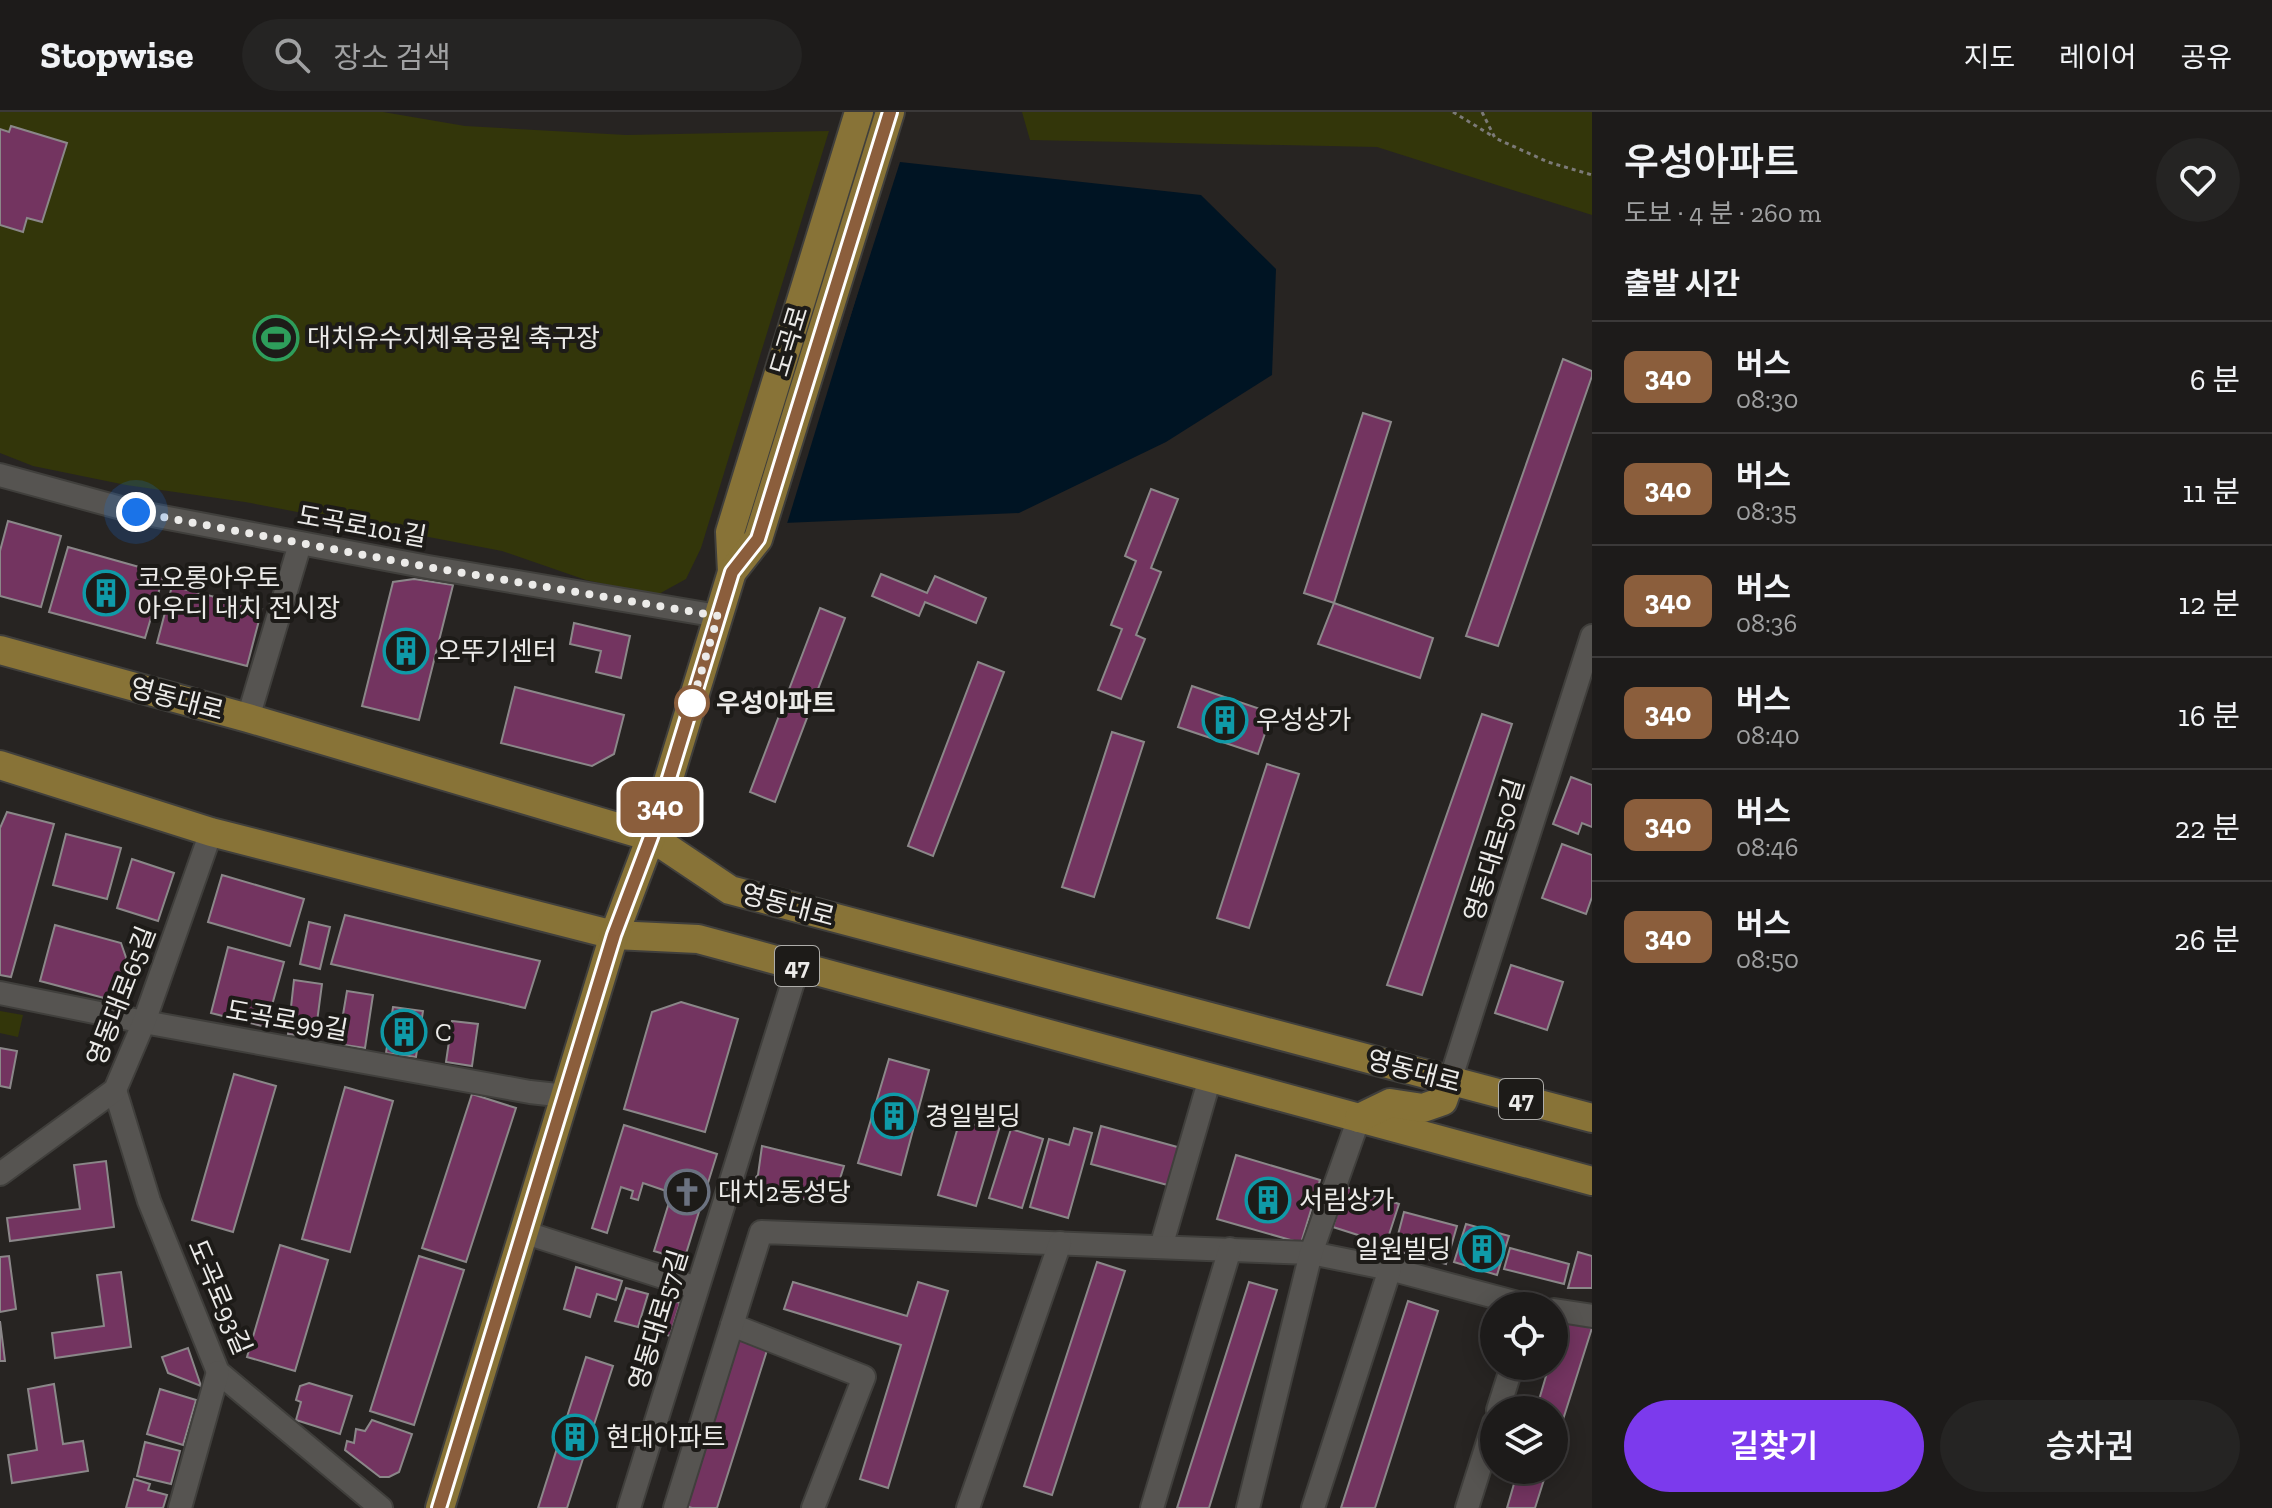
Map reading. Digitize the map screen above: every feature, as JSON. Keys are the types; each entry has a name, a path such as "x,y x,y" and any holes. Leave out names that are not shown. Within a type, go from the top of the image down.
{"main road":[{"name":"도곡로","path":"440,1508 614,935 651,837 732,572 730,532 859,112"},
{"name":"도곡로","path":"732,572 758,539 890,112"},
{"name":"영동대로","path":"0,650 248,718 651,837 730,890 1592,1118"},
{"name":"47","path":"0,765 211,832 614,935 698,939 1592,1181"},
{"path":"1359,1118 1390,1103 1423,1108 1443,1101 1450,1081"}],"street":[{"name":"도곡로101길","path":"0,475 136,512 300,544 718,616"},
{"path":"248,718 300,544"},
{"name":"영동대로50길","path":"1450,1081 1592,636"},
{"name":"영동대로65길","path":"0,1174 115,1090 144,1022 211,832"},
{"name":"영동대로57길","path":"629,1508 798,966"},
{"name":"도곡로99길","path":"0,993 144,1022 566,1096"},
{"path":"1161,1247 1210,1078"},
{"name":"도곡로93길","path":"115,1090 149,1201 218,1372 381,1508"},
{"path":"1248,1508 1311,1253 1359,1118"},
{"path":"523,1232 697,1288"},
{"path":"675,1508 761,1232 1311,1253 1390,1269 1480,1293"},
{"path":"968,1508 1060,1243"},
{"path":"1152,1508 1230,1249"},
{"path":"1313,1508 1390,1269"},
{"path":"1568,1312 1592,1316"},
{"path":"732,1325 864,1377 813,1508"},
{"path":"180,1508 218,1372"},
{"path":"1467,1508 1480,1467"}],"path":[{"path":"1453,112 1495,138 1548,162 1592,175"},
{"path":"1482,112 1495,138"}],"green space":[{"path":"0,112 383,112 465,126 626,135 829,131 701,548 686,579 657,595 586,580 502,551 245,502 126,485 33,466 0,453"},
{"path":"1022,112 1592,112 1592,215 1377,147 1030,140"},
{"path":"0,1011 23,1015 18,1037 0,1033"}],"water":[{"path":"900,162 1201,195 1276,269 1272,375 1166,442 1019,513 784,523"}],"pier":[{"path":"899,158 786,527 782,527 780,522"}],"building":[{"path":"11,126 67,143 42,222 27,218 23,232 0,225 0,129 9,132"},
{"path":"1563,359 1592,371 1592,376 1498,646 1466,636"},
{"path":"1363,413 1391,422 1334,603 1304,593"},
{"path":"1151,489 1178,499 1151,568 1161,572 1136,635 1145,639 1121,699 1098,690 1122,629 1111,625 1136,561 1125,556"},
{"path":"8,521 61,536 41,607 0,596 0,551"},
{"name":"코오롱아우토 아우디 대치 전시장","path":"68,547 164,574 145,638 49,612"},
{"path":"881,574 927,593 935,576 986,598 976,623 925,602 919,616 872,596"},
{"name":"오뚜기센터","path":"414,579 453,585 419,720 362,706 393,582"},
{"path":"172,586 262,609 247,666 157,643"},
{"path":"1334,603 1433,638 1420,678 1318,644"},
{"path":"820,608 845,618 775,802 750,792"},
{"path":"574,623 630,636 621,678 596,672 601,651 570,644"},
{"path":"978,662 1004,672 933,856 908,846"},
{"name":"우성상가","path":"1192,686 1272,713 1258,754 1178,727"},
{"path":"515,687 624,715 614,754 592,766 501,743"},
{"path":"1482,714 1512,724 1422,995 1387,985"},
{"path":"1112,732 1144,742 1094,897 1062,887"},
{"path":"1267,764 1299,774 1249,928 1217,918"},
{"path":"1571,777 1592,785 1592,827 1582,823 1578,834 1553,824"},
{"path":"7,812 54,824 11,977 0,975 0,828"},
{"path":"66,834 121,848 107,899 53,885"},
{"path":"1562,844 1592,855 1592,897 1586,914 1542,898"},
{"path":"132,859 174,873 158,921 117,908"},
{"path":"222,875 304,899 290,946 208,922"},
{"path":"345,915 540,961 525,1008 331,964"},
{"path":"309,922 330,927 320,969 300,964"},
{"path":"55,925 121,943 131,972 123,1003 40,981"},
{"path":"228,947 284,962 266,1027 211,1013"},
{"path":"1511,965 1563,982 1547,1030 1495,1013"},
{"path":"294,980 322,984 315,1037 288,1034"},
{"path":"347,991 373,995 365,1048 338,1044"},
{"path":"681,1002 738,1019 705,1132 624,1109 652,1012"},
{"name":"C","path":"393,1007 423,1011 416,1057 386,1053"},
{"path":"452,1021 478,1024 472,1066 446,1062"},
{"path":"0,1048 17,1051 10,1088 0,1086"},
{"name":"경일빌딩","path":"889,1059 929,1070 901,1175 858,1163"},
{"path":"234,1074 276,1086 233,1232 192,1220"},
{"path":"345,1087 393,1101 350,1252 302,1239"},
{"path":"472,1094 516,1108 466,1262 422,1248"},
{"path":"989,1123 1000,1126 976,1206 938,1195 958,1127"},
{"name":"대치2동성당","path":"624,1125 717,1154 684,1260 654,1251 672,1193 643,1183 638,1200 631,1198 633,1191 621,1187 607,1233 592,1228"},
{"path":"1101,1126 1181,1148 1171,1186 1091,1164"},
{"path":"1074,1128 1092,1133 1068,1218 1030,1207 1049,1139 1069,1145"},
{"path":"1011,1129 1043,1139 1022,1208 989,1198"},
{"path":"762,1146 844,1166 833,1201 745,1195 758,1175"},
{"name":"서림상가","path":"1236,1155 1320,1180 1301,1243 1217,1219"},
{"path":"106,1161 114,1227 10,1241 7,1218 80,1209 74,1165"},
{"path":"1346,1187 1399,1204 1386,1244 1333,1227"},
{"path":"1404,1212 1457,1226 1446,1264 1394,1250"},
{"name":"일원빌딩","path":"1466,1224 1509,1236 1497,1275 1454,1262"},
{"path":"280,1245 328,1260 295,1371 247,1357"},
{"path":"1510,1248 1569,1264 1564,1284 1504,1269"},
{"path":"1578,1252 1592,1256 1592,1288 1568,1288"},
{"path":"9,1256 16,1309 0,1312 0,1257"},
{"path":"419,1256 464,1270 414,1425 370,1411"},
{"path":"1097,1262 1125,1271 1052,1495 1024,1486"},
{"path":"576,1267 622,1281 616,1300 597,1294 590,1317 564,1309"},
{"path":"121,1272 131,1347 55,1358 52,1333 104,1326 97,1275"},
{"path":"793,1282 907,1316 918,1282 948,1291 888,1488 860,1479 901,1345 784,1309"},
{"path":"1249,1282 1277,1290 1209,1508 1177,1508"},
{"path":"626,1288 648,1294 638,1327 615,1321"},
{"path":"658,1296 680,1303 670,1336 648,1329"},
{"path":"1408,1301 1438,1311 1375,1508 1341,1508"},
{"path":"0,1321 5,1361 0,1361"},
{"path":"1568,1321 1592,1328 1568,1404 1568,1396 1540,1396 1545,1380 1568,1380"},
{"path":"737,1334 769,1344 717,1508 692,1508 683,1505"},
{"path":"188,1348 201,1386 168,1373 162,1357"},
{"name":"현대아파트","path":"586,1357 613,1366 567,1508 538,1508"},
{"path":"309,1383 352,1396 340,1434 296,1420 301,1402 296,1400 300,1386"},
{"path":"54,1384 63,1444 83,1441 88,1471 12,1483 8,1455 37,1450 28,1389"},
{"path":"160,1389 196,1400 183,1445 147,1434"},
{"path":"372,1420 412,1434 399,1472 389,1477 380,1477 345,1450 347,1441 354,1443 356,1429 365,1431"},
{"path":"145,1442 180,1451 171,1484 137,1476"},
{"path":"134,1479 150,1484 148,1490 167,1495 163,1508 126,1508"},
{"path":"1514,1484 1543,1484 1535,1508 1507,1508"}],"bus line":[{"name":"340","path":"439,1508 614,935 651,837 732,572 758,539 890,112"}],"place":[{"name":"대치유수지체육공원 축구장","path":"276,338"},
{"name":"코오롱아우토 아우디 대치 전시장","path":"106,593"},
{"name":"오뚜기센터","path":"406,651"},
{"name":"우성아파트","path":"692,703"},
{"name":"우성상가","path":"1225,720"},
{"name":"C","path":"404,1032"},
{"name":"경일빌딩","path":"894,1116"},
{"name":"대치2동성당","path":"687,1192"},
{"name":"서림상가","path":"1268,1200"},
{"name":"일원빌딩","path":"1482,1249"},
{"name":"현대아파트","path":"575,1437"}],"route":[{"path":"136,512 428,567 718,616 692,703"}]}
